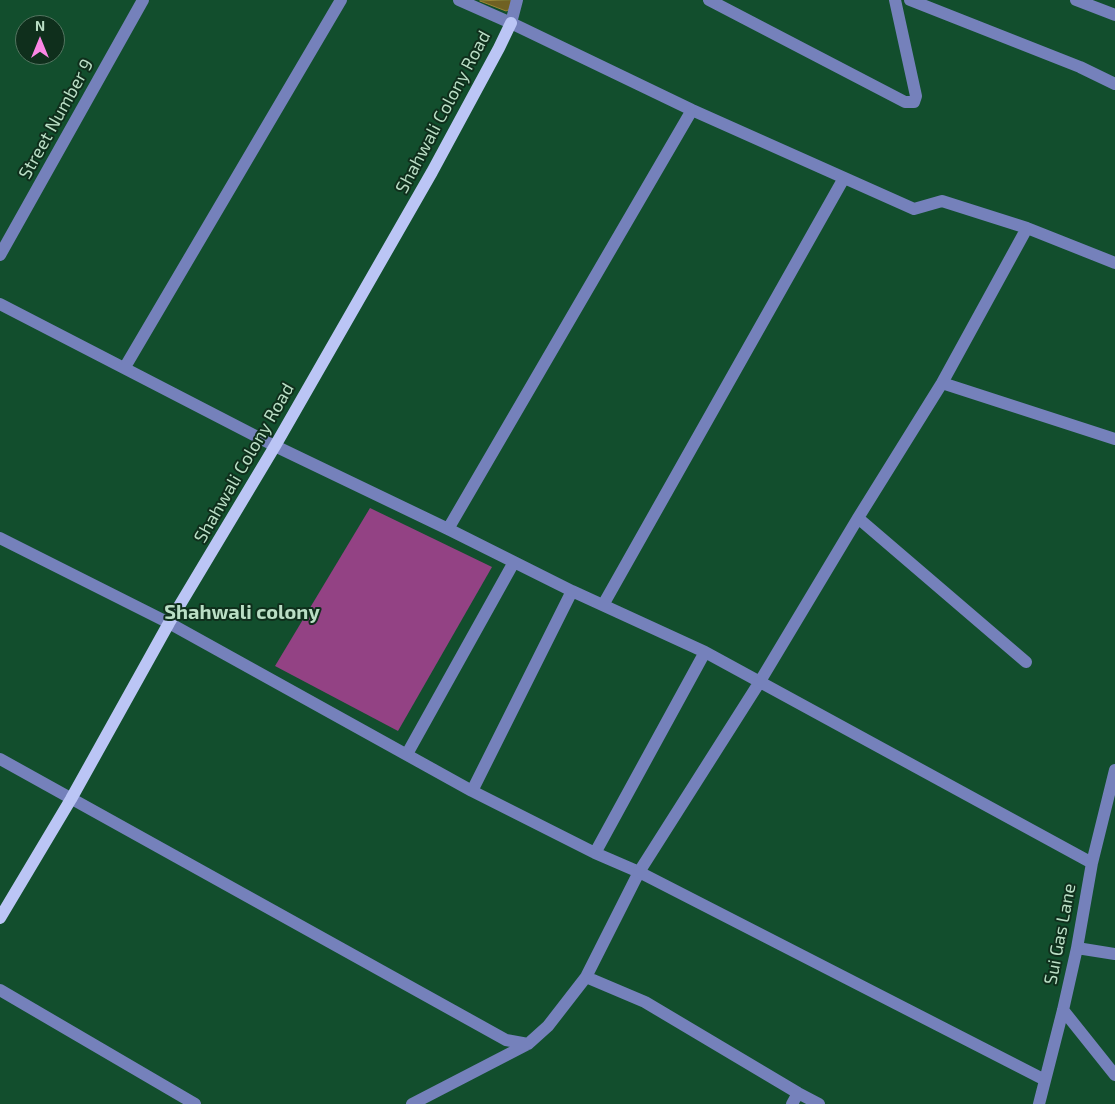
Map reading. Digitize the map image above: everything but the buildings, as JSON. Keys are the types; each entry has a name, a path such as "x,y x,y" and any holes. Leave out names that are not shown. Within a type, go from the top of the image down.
{"main road":[{"name":"Shahwali Colony Road","path":"0,918 70,799 169,623 275,446 432,172 511,23"}],"street":[{"name":"Street Number 9","path":"0,255 143,0"},
{"path":"125,367 341,0"},
{"path":"459,0 692,110 914,209 942,201 1027,228 1115,263"},
{"path":"511,23 517,0"},
{"path":"709,0 905,102 914,102 916,96 895,0"},
{"path":"910,0 1080,67 1115,84"},
{"path":"1076,0 1115,15"},
{"path":"448,530 692,110"},
{"path":"602,605 844,178"},
{"path":"412,1104 528,1044 548,1026 586,977 639,872 758,683 942,383 1027,228"},
{"path":"0,304 275,446 572,591 705,652 758,683 1092,863"},
{"path":"942,383 1115,438"},
{"path":"858,518 1026,662"},
{"path":"0,538 169,623 472,790 596,853 639,872 1045,1080"},
{"path":"407,754 514,562"},
{"path":"472,790 572,591"},
{"path":"596,853 705,652"},
{"path":"0,760 506,1040 528,1044"},
{"name":"Sui Gas Lane","path":"1039,1104 1063,1010 1077,948 1092,863 1115,770"},
{"path":"1077,948 1115,954"},
{"path":"586,977 645,1002 795,1098 819,1104"},
{"path":"0,990 195,1104"},
{"path":"1063,1010 1115,1075"}],"shaded area":[{"path":"370,508 492,567 398,731 275,666"}],"district":[{"name":"Shahwali colony","path":"242,612"}]}
